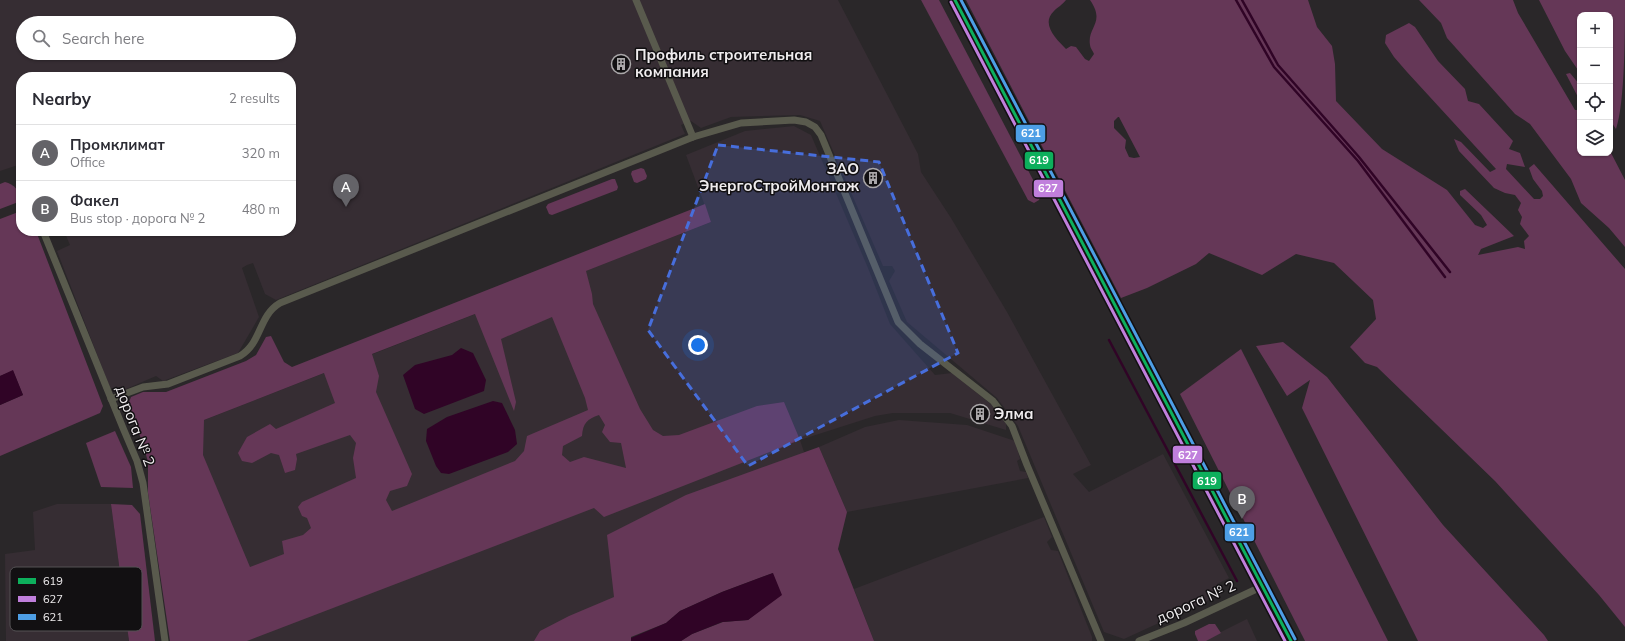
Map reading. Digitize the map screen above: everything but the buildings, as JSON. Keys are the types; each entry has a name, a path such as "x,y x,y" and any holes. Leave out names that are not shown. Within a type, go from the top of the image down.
{"main road":[{"path":"955,0 1291,641"}],"street":[{"path":"636,0 693,137"},
{"path":"111,399 143,387 168,384 240,356 248,351 267,315 272,308 280,303 693,137 741,123 794,120 806,122 815,127 820,135 898,322 920,344 993,401 1012,426 1027,466 1100,641"},
{"name":"дорога № 2","path":"46,236 137,461 143,483 165,641"},
{"name":"дорога № 2","path":"1139,641 1184,624 1263,586"}],"highlighted area":[{"path":"718,145 879,162 958,353 748,466 648,330"}],"shaded area":[{"path":"0,0 838,0 918,154 921,172 951,218 1007,312 1091,465 1073,474 1089,492 1163,454 1229,578 1217,584 1222,594 1124,639 1104,632 1018,426 997,398 907,322 889,281 895,271 892,266 883,266 820,121 800,115 731,117 701,128 691,121 681,125 685,134 276,300 265,294 253,263 247,265 242,268 259,317 238,353 163,381 156,376 126,389 110,388 57,251 70,245 66,236 296,236 296,72 16,72 16,166 0,171"},
{"path":"921,0 939,0 1041,195 1039,200 1034,203 1028,200"},
{"path":"966,0 1066,0 1050,16 1049,26 1051,32 1066,49 1071,46 1076,47 1085,59 1089,61 1094,54 1090,46 1090,39 1096,20 1096,14 1090,0 1308,0 1317,27 1332,46 1335,64 1336,101 1382,149 1447,190 1475,225 1483,228 1487,225 1481,215 1460,195 1460,191 1465,189 1514,236 1481,249 1478,255 1518,247 1525,249 1524,241 1529,236 1520,224 1522,217 1518,210 1521,203 1515,195 1505,193 1494,188 1459,151 1454,139 1461,142 1490,172 1496,169 1407,72 1394,57 1385,43 1386,35 1409,23 1415,27 1438,61 1465,89 1468,101 1479,104 1513,141 1509,149 1520,153 1525,167 1507,164 1506,169 1534,199 1540,199 1543,196 1542,191 1533,179 1529,168 1534,164 1625,269 1625,627 1599,595 1495,481 1377,367 1365,363 1350,347 1376,319 1373,300 1334,263 1296,254 1262,275 1209,253 1196,264 1147,288 1121,298","holes":["1119,117 1140,157 1129,157 1125,148 1126,140 1114,128 1114,121"]},
{"path":"1419,0 1513,0 1518,13 1575,110 1577,110 1577,156 1613,156 1625,180 1625,247 1609,228 1581,203 1571,179 1530,124 1515,114 1447,38 1441,23"},
{"path":"1539,0 1625,0 1623,85 1616,129 1613,124 1613,12 1577,12 1577,69 1565,51"},
{"path":"1570,73 1577,81 1577,95 1566,74"},
{"path":"794,126 811,135 868,268 890,324 935,375 952,373 992,405 1006,423 1006,430 950,413 893,413 875,416 800,440 804,452 579,641 181,641 179,557 143,444 711,222 686,155 745,131"},
{"path":"641,168 644,169 647,176 646,179 637,183 634,182 631,174 632,171"},
{"path":"615,179 618,187 617,190 552,215 549,214 546,207 548,204"},
{"path":"5,182 16,188 16,203 0,209 0,184"},
{"path":"705,204 711,222 586,271 593,304 640,409 653,430 663,436 679,435 757,406 784,402 800,440 604,517 594,508 247,641 170,641 148,493 148,462 143,444 128,405 131,397 143,392 166,392 246,361 256,355 266,337 271,336 284,362 292,367","holes":["475,314 514,411 516,402 501,339 552,317 585,398 588,410 527,436 524,451 515,461 392,511 386,500 390,491 407,486 412,474 376,392 379,376 372,354","324,373 335,403 276,429 270,424 247,437 238,453 242,461 252,463 271,453 279,455 285,473 295,470 297,459 296,454 350,435 356,443 353,458 356,478 302,502 298,507 302,516 307,518 311,528 303,535 282,541 284,554 250,567 203,455 204,420","599,415 605,425 602,432 610,442 621,443 626,468 584,457 570,462 562,455 563,446 582,436 583,428 586,422"]},
{"path":"16,213 16,236 38,236 103,406 100,413 0,456 0,405 23,395 13,371 0,376 0,219"},
{"path":"1283,342 1327,377 1443,525 1548,641 1418,641 1302,408 1310,380 1287,396 1256,346"},
{"path":"461,348 473,353 486,380 484,391 424,414 415,409 403,375 415,365 452,355"},
{"path":"1241,349 1388,641 1305,641 1180,394"},
{"path":"13,370 23,395 0,405 0,376"},
{"path":"493,401 502,403 515,430 517,444 508,452 449,474 441,473 436,466 426,441 427,429 447,417"},
{"path":"899,420 967,425 1015,441 1020,459 1017,461 1020,471 1026,472 1028,478 847,512 819,447 865,427"},
{"path":"115,431 131,467 133,488 101,487 86,443"},
{"path":"819,447 847,512 838,549 874,641 681,641 692,634 723,622 748,620 760,610 773,573 722,592 680,611 666,623 631,637 631,641 534,641 540,631 569,616 614,597 607,535 686,495"},
{"path":"57,504 111,504 119,567 10,567 10,631 128,631 129,641 6,641 5,554 35,550 33,512"},
{"path":"111,504 132,505 140,514 155,641 129,641 128,631 142,631 142,567 119,567"},
{"path":"1044,517 1052,537 1047,542 1051,550 1058,551 1092,637 1092,641 874,641 854,589"},
{"path":"773,573 782,595 748,620 722,622 692,634 681,641 631,641 631,638 666,623 680,611 722,592"},
{"path":"1247,619 1257,641 1205,640"},
{"path":"1209,624 1215,624 1221,633 1206,641 1198,641 1195,631"}],"waterway":[{"path":"1236,0 1274,67 1358,161 1445,277"},
{"path":"1242,0 1278,65 1359,157 1450,272"},
{"path":"1109,340 1237,581"}],"transit line":[{"name":"619","path":"955,0 1291,641"},
{"name":"621","path":"961,0 1295,639"},
{"name":"627","path":"951,2 1285,641"}],"place":[{"name":"Профиль строительная компания","path":"621,64"},
{"name":"ЗАО ЭнергоСтройМонтаж","path":"873,178"},
{"name":"Промклимат","path":"346,207"},
{"name":"Элма","path":"980,414"},
{"name":"Факел","path":"1242,519"}]}
